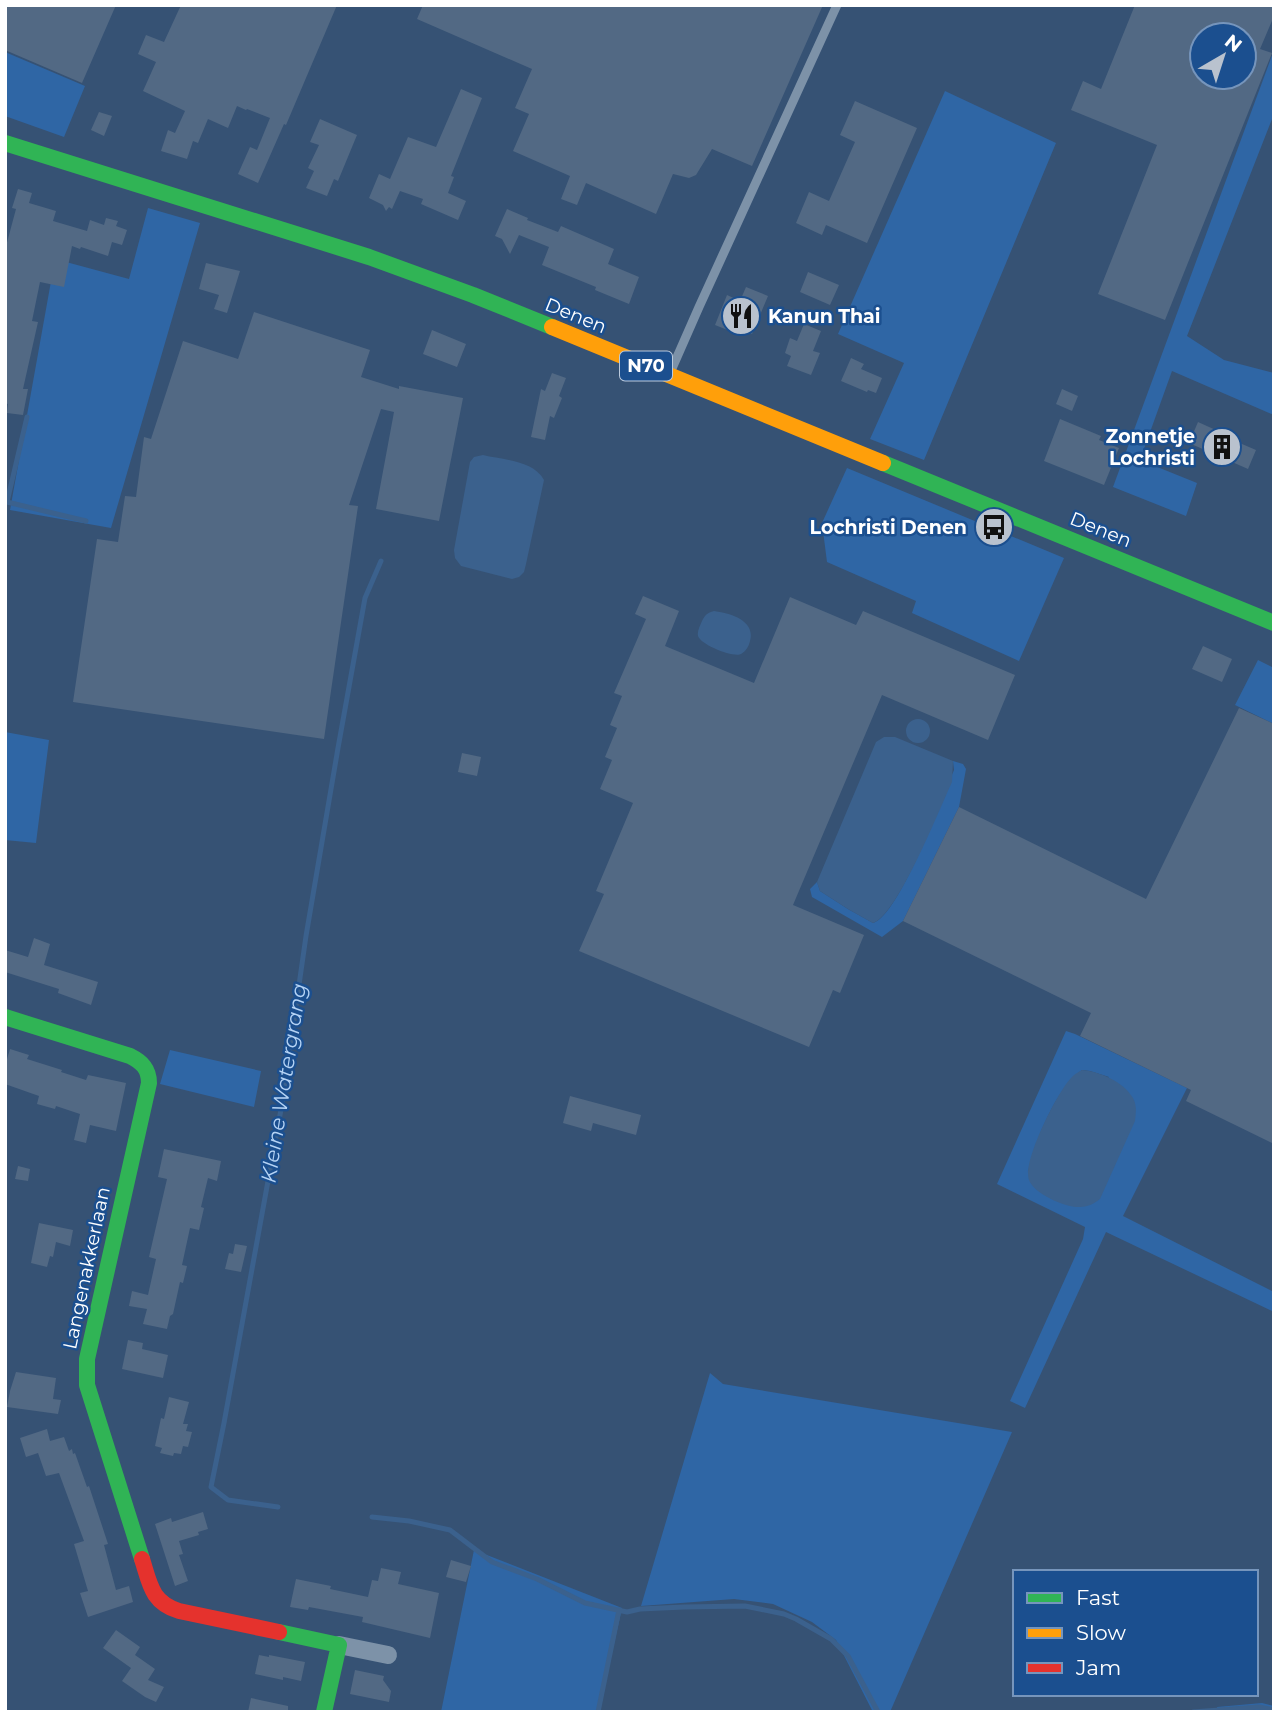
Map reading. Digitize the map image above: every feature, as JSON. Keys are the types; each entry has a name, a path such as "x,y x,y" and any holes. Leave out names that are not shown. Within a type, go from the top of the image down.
{"main road":[{"name":"Denen","path":"5,143 369,257 473,295 1274,623"},
{"name":"Langenakkerlaan","path":"5,1017 138,1060 149,1077 87,1359 86,1375 153,1592 167,1608 339,1645"},
{"path":"324,1712 339,1645"}],"street":[{"name":"Langenakkerlaan","path":"339,1645 388,1655"}],"lane":[{"path":"670,375 837,5"}],"shaded area":[{"path":"1274,50 1274,114 1187,336 1224,360 1274,373 1274,415 1172,371 1140,460 1197,483 1186,516 1113,487"},
{"path":"5,52 85,86 64,137 5,116"},
{"path":"945,91 1056,143 924,460 870,439 904,363 838,334"},
{"path":"148,208 200,223 111,528 10,510 55,259 129,279"},
{"path":"483,455 533,468 544,480 524,572 512,579 461,566 455,558 454,550 470,462 474,457"},
{"path":"847,468 1064,558 1019,661 912,613 916,601 827,562 822,523"},
{"path":"714,611 734,616 749,628 750,643 741,654 718,650 700,640 699,628 704,617"},
{"path":"1258,660 1274,668 1274,724 1235,705"},
{"path":"918,719 929,726 930,731 923,742 918,743 907,736 906,731 913,720"},
{"path":"5,732 49,740 36,843 5,840"},
{"path":"884,737 895,737 953,761 952,782 894,902 883,916 873,923 820,891 817,882 876,742"},
{"path":"953,761 963,764 966,769 959,807 903,921 882,937 812,897 810,889 817,882 820,891 873,923 883,916 895,900 919,854 954,770"},
{"path":"1066,1031 1075,1034 1187,1088 1123,1216 1274,1292 1274,1312 1106,1232 1025,1408 1010,1401 1083,1239 1085,1227 997,1184","holes":["1082,1070 1109,1077 1028,1172 1041,1131 1055,1102"]},
{"path":"170,1050 261,1071 254,1107 160,1084"},
{"path":"1082,1070 1117,1082 1133,1098 1136,1112 1135,1121 1100,1199 1090,1205 1074,1207 1051,1199 1037,1190 1029,1180 1028,1171 1036,1142 1051,1109 1067,1083"},
{"path":"710,1373 723,1384 1012,1432 890,1712 873,1712 836,1640 812,1622 773,1604 734,1599 641,1606"},
{"path":"474,1550 622,1608 599,1712 441,1712"},
{"path":"1262,1703 1274,1706 1274,1712 1218,1712 1217,1707"}],"building":[{"path":"5,5 116,5 82,83 5,50"},
{"path":"181,5 337,5 258,183 238,174 250,147 257,150 270,118 247,109 237,106 228,128 208,119 198,143 193,141 187,159 161,151 168,130 175,133 185,111 143,91 156,62 138,54 146,35 164,42"},
{"path":"423,5 823,5 752,166 712,149 696,175 689,178 673,174 656,214 586,183 577,205 561,199 570,176 513,151 529,114 515,108 532,69 417,19"},
{"path":"1135,5 1274,5 1274,16 1260,49 1272,53 1258,88 1258,21 1188,21 1188,91 1257,91 1165,320 1098,294 1157,145 1071,110 1083,81 1101,89"},
{"path":"461,89 482,98 451,176 454,177 448,193 466,201 458,220 421,204 423,199 400,191 392,209 389,207 386,211 383,205 369,198 379,174 390,179 408,137 436,147"},
{"path":"855,101 917,128 867,243 826,225 822,235 796,223 809,192 829,201 855,142 840,135"},
{"path":"99,112 112,116 104,136 91,130"},
{"path":"320,119 357,135 338,181 334,179 327,196 306,188 314,171 308,168 319,145 310,142"},
{"path":"18,189 32,193 29,203 56,211 53,221 87,231 90,220 104,225 106,218 118,221 116,226 127,230 122,245 112,242 108,256 72,246 64,287 40,282 32,321 38,322 23,389 28,389 23,415 7,413 8,404 5,403 5,250 16,209 12,208"},
{"path":"507,209 558,232 561,226 614,249 608,264 639,277 629,304 542,265 549,247 519,235 510,254 502,239 495,236"},
{"path":"206,263 240,271 227,313 214,309 219,295 199,289"},
{"path":"808,272 839,285 830,305 800,292"},
{"path":"746,287 768,296 752,334 737,328 735,333 715,325 727,295 740,301"},
{"path":"254,312 370,350 361,377 399,389 399,386 463,398 439,521 376,509 394,412 381,409 349,505 358,506 324,739 73,702 97,539 118,542 125,496 136,497 144,437 151,439 183,341 238,359"},
{"path":"804,324 821,331 813,351 820,353 811,375 787,366 791,356 785,353 790,338 797,341"},
{"path":"432,330 466,344 457,367 423,354"},
{"path":"851,358 864,364 861,369 882,378 876,393 841,381"},
{"path":"552,373 566,378 554,418 550,416 545,440 531,437 541,389 545,391"},
{"path":"1062,389 1078,396 1072,411 1056,404"},
{"path":"1060,419 1101,436 1099,440 1119,448 1104,485 1044,461"},
{"name":"Zonnetje Lochristi","path":"1198,422 1256,450 1248,469 1189,443"},
{"path":"643,596 679,611 665,646 754,683 790,597 856,625 863,611 1015,675 988,740 882,695 793,905 864,935 840,993 833,990 809,1047 579,951 604,894 596,891 633,803 600,789 612,760 605,757 617,728 610,725 622,696 614,693 646,619 635,614"},
{"path":"1203,646 1232,659 1222,682 1192,669"},
{"path":"1239,708 1274,724 1274,1144 1186,1101 1191,1090 1080,1036 1091,1013 903,921 959,807 1146,899"},
{"path":"462,753 481,757 477,776 458,772"},
{"path":"34,938 50,944 44,965 98,982 91,1005 58,993 59,989 5,972 5,950 28,957"},
{"path":"10,1049 29,1055 27,1059 86,1080 88,1075 126,1083 116,1131 90,1125 86,1143 74,1140 80,1114 56,1106 55,1109 37,1104 39,1096 5,1084 5,1066"},
{"path":"570,1096 641,1115 636,1135 593,1123 591,1131 563,1123"},
{"path":"164,1149 221,1161 217,1181 208,1178 199,1230 190,1228 182,1265 187,1266 167,1329 143,1324 147,1309 129,1306 132,1291 148,1295 156,1259 149,1257 167,1179 158,1177"},
{"path":"18,1166 30,1169 28,1181 15,1179"},
{"path":"39,1223 73,1230 70,1246 56,1242 53,1257 50,1256 47,1267 31,1263"},
{"path":"235,1244 247,1246 241,1272 225,1269 229,1253 233,1254"},
{"path":"128,1340 143,1343 142,1349 168,1355 163,1378 122,1369"},
{"path":"16,1372 56,1378 53,1399 61,1400 58,1414 7,1407"},
{"path":"169,1397 189,1402 183,1424 188,1424 186,1431 192,1432 188,1447 183,1446 181,1454 174,1453 173,1456 160,1453 162,1448 155,1446"},
{"path":"47,1429 50,1441 64,1437 69,1451 72,1449 73,1454 75,1453 108,1544 104,1545 116,1590 129,1586 133,1602 88,1617 80,1593 88,1591 74,1544 84,1541 59,1473 46,1476 38,1453 26,1457 20,1438"},
{"path":"203,1512 208,1529 198,1532 199,1535 179,1541 183,1554 179,1555 188,1581 175,1586 155,1524 171,1518 172,1522"},
{"path":"451,1560 471,1566 466,1582 446,1577"},
{"path":"381,1568 401,1572 398,1584 439,1593 430,1638 362,1622 363,1617 309,1607 308,1610 290,1607 296,1579 368,1597 372,1580 378,1581"},
{"path":"116,1630 140,1647 135,1655 155,1669 148,1680 164,1687 156,1702 122,1681 131,1668 103,1648"},
{"path":"259,1655 305,1662 301,1681 255,1674"},
{"path":"355,1670 384,1676 383,1680 391,1691 389,1702 350,1694"},
{"path":"251,1698 288,1706 288,1712 248,1712"}],"waterway":[{"name":"Kleine Watergrang","path":"27,417 7,502 86,521"},
{"name":"Kleine Watergrang","path":"278,1507 228,1500 211,1487 282,1104 306,936 365,598 381,561"},
{"name":"Kleine Watergrang","path":"372,1517 409,1521 450,1530 492,1562 537,1579 585,1603 627,1612 640,1609 745,1606 784,1614 831,1639 848,1656 878,1712"},
{"path":"598,1712 619,1610"},
{"name":"Kleine Watergrang","path":"1193,1712 1259,1707 1274,1710"}],"traffic: fast":[{"path":"5,143 369,257 552,327"},
{"path":"883,463 1274,623"},
{"path":"5,1017 130,1056 141,1063 148,1074 149,1083 87,1359 87,1385 142,1559"},
{"path":"279,1632 339,1645 324,1712"}],"traffic: slow":[{"path":"552,327 883,463"}],"traffic: jam":[{"path":"142,1559 153,1591 170,1607 279,1632"}],"place":[{"name":"Kanun Thai","path":"741,316"},
{"name":"Zonnetje Lochristi","path":"1222,447"},
{"name":"Lochristi Denen","path":"994,527"}]}
